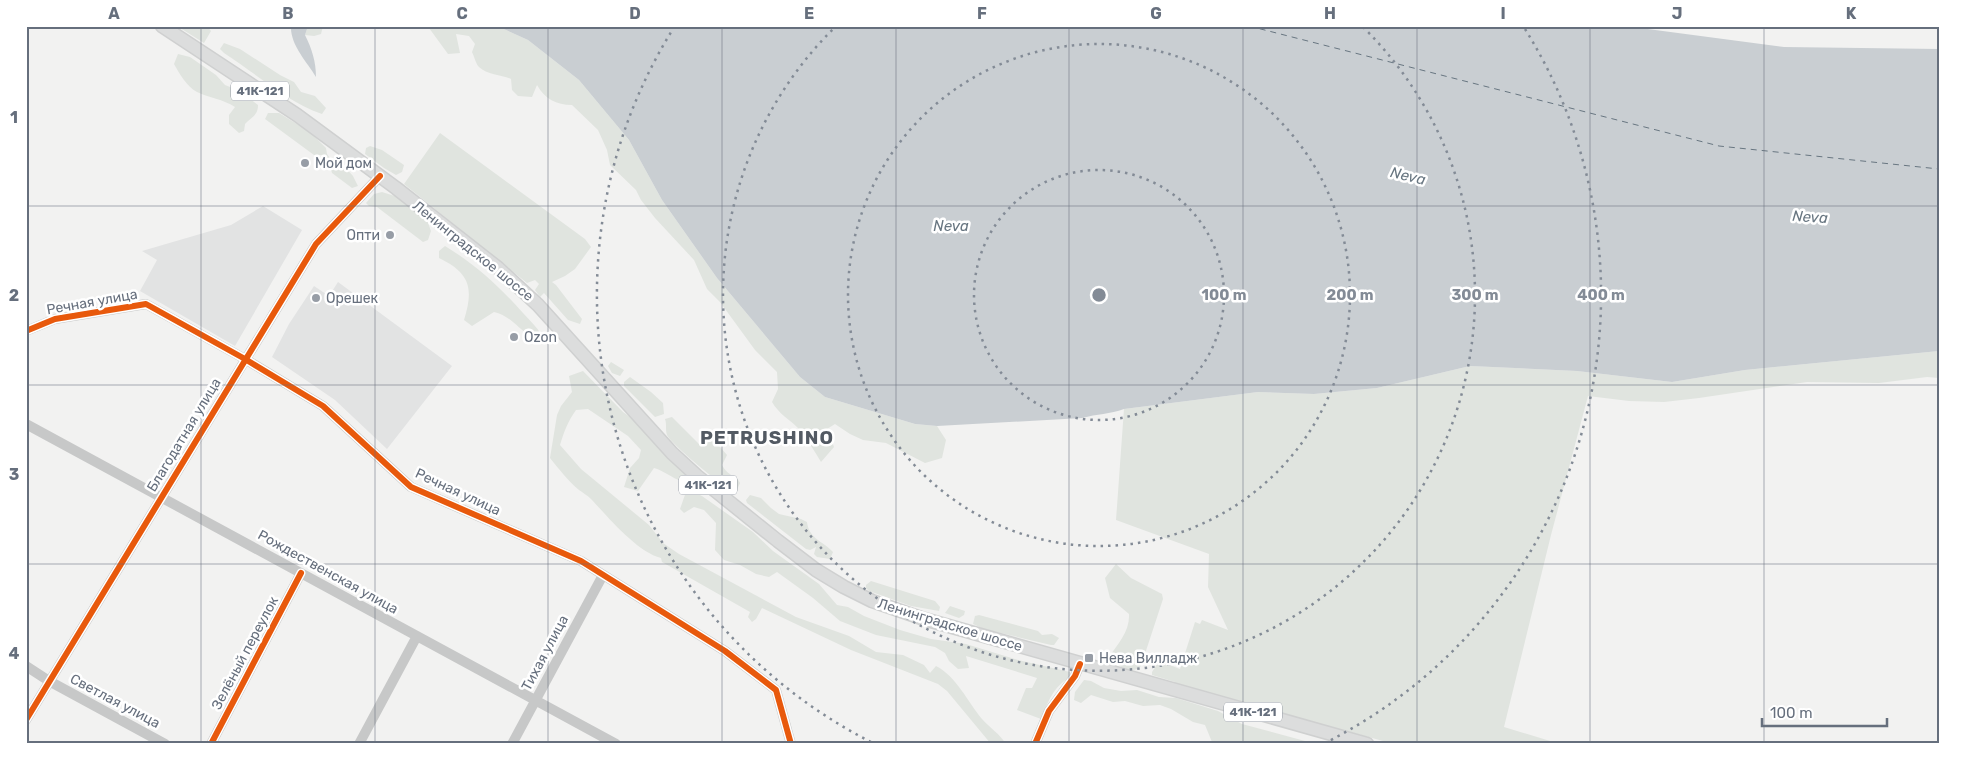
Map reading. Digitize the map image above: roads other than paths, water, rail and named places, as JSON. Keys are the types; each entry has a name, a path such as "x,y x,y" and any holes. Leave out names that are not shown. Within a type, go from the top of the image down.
{"main road":[{"name":"Ленинградское шоссе","path":"162,26 297,115 380,176 498,268 524,291 672,453 697,476 820,573 844,587 890,608 924,619 1362,743"}],"street":[{"name":"Благодатная улица","path":"26,720 316,244 380,176"},
{"name":"Речная улица","path":"26,331 55,319 146,304 245,359 323,406 411,487 581,561 725,651 776,690 791,744"},
{"name":"Рождественская улица","path":"26,424 616,744"},
{"name":"Зелёный переулок","path":"211,744 301,573"},
{"name":"Тихая улица","path":"512,744 603,575"},
{"path":"359,744 417,636"},
{"path":"1035,744 1049,711 1075,676 1080,664"},
{"name":"Светлая улица","path":"26,666 49,681 165,744"}],"water":[{"path":"291,26 308,26 305,35 313,56 316,77 296,47 291,33"},
{"name":"Neva","path":"497,26 1625,26 1784,47 1939,49 1939,351 1745,370 1672,382 1577,371 1470,366 1377,388 1314,394 1258,392 1124,409 1082,418 937,426 915,424 825,397 800,377 717,278 662,200 629,140 579,80 528,40"}],"place":[{"name":"Мой дом","path":"305,163"},
{"name":"Опти","path":"390,235"},
{"name":"Орешек","path":"316,298"},
{"name":"Ozon","path":"514,337"},
{"name":"Нева Вилладж","path":"1089,658"}],"district":[{"name":"PETRUSHINO","path":"767,437"}]}
